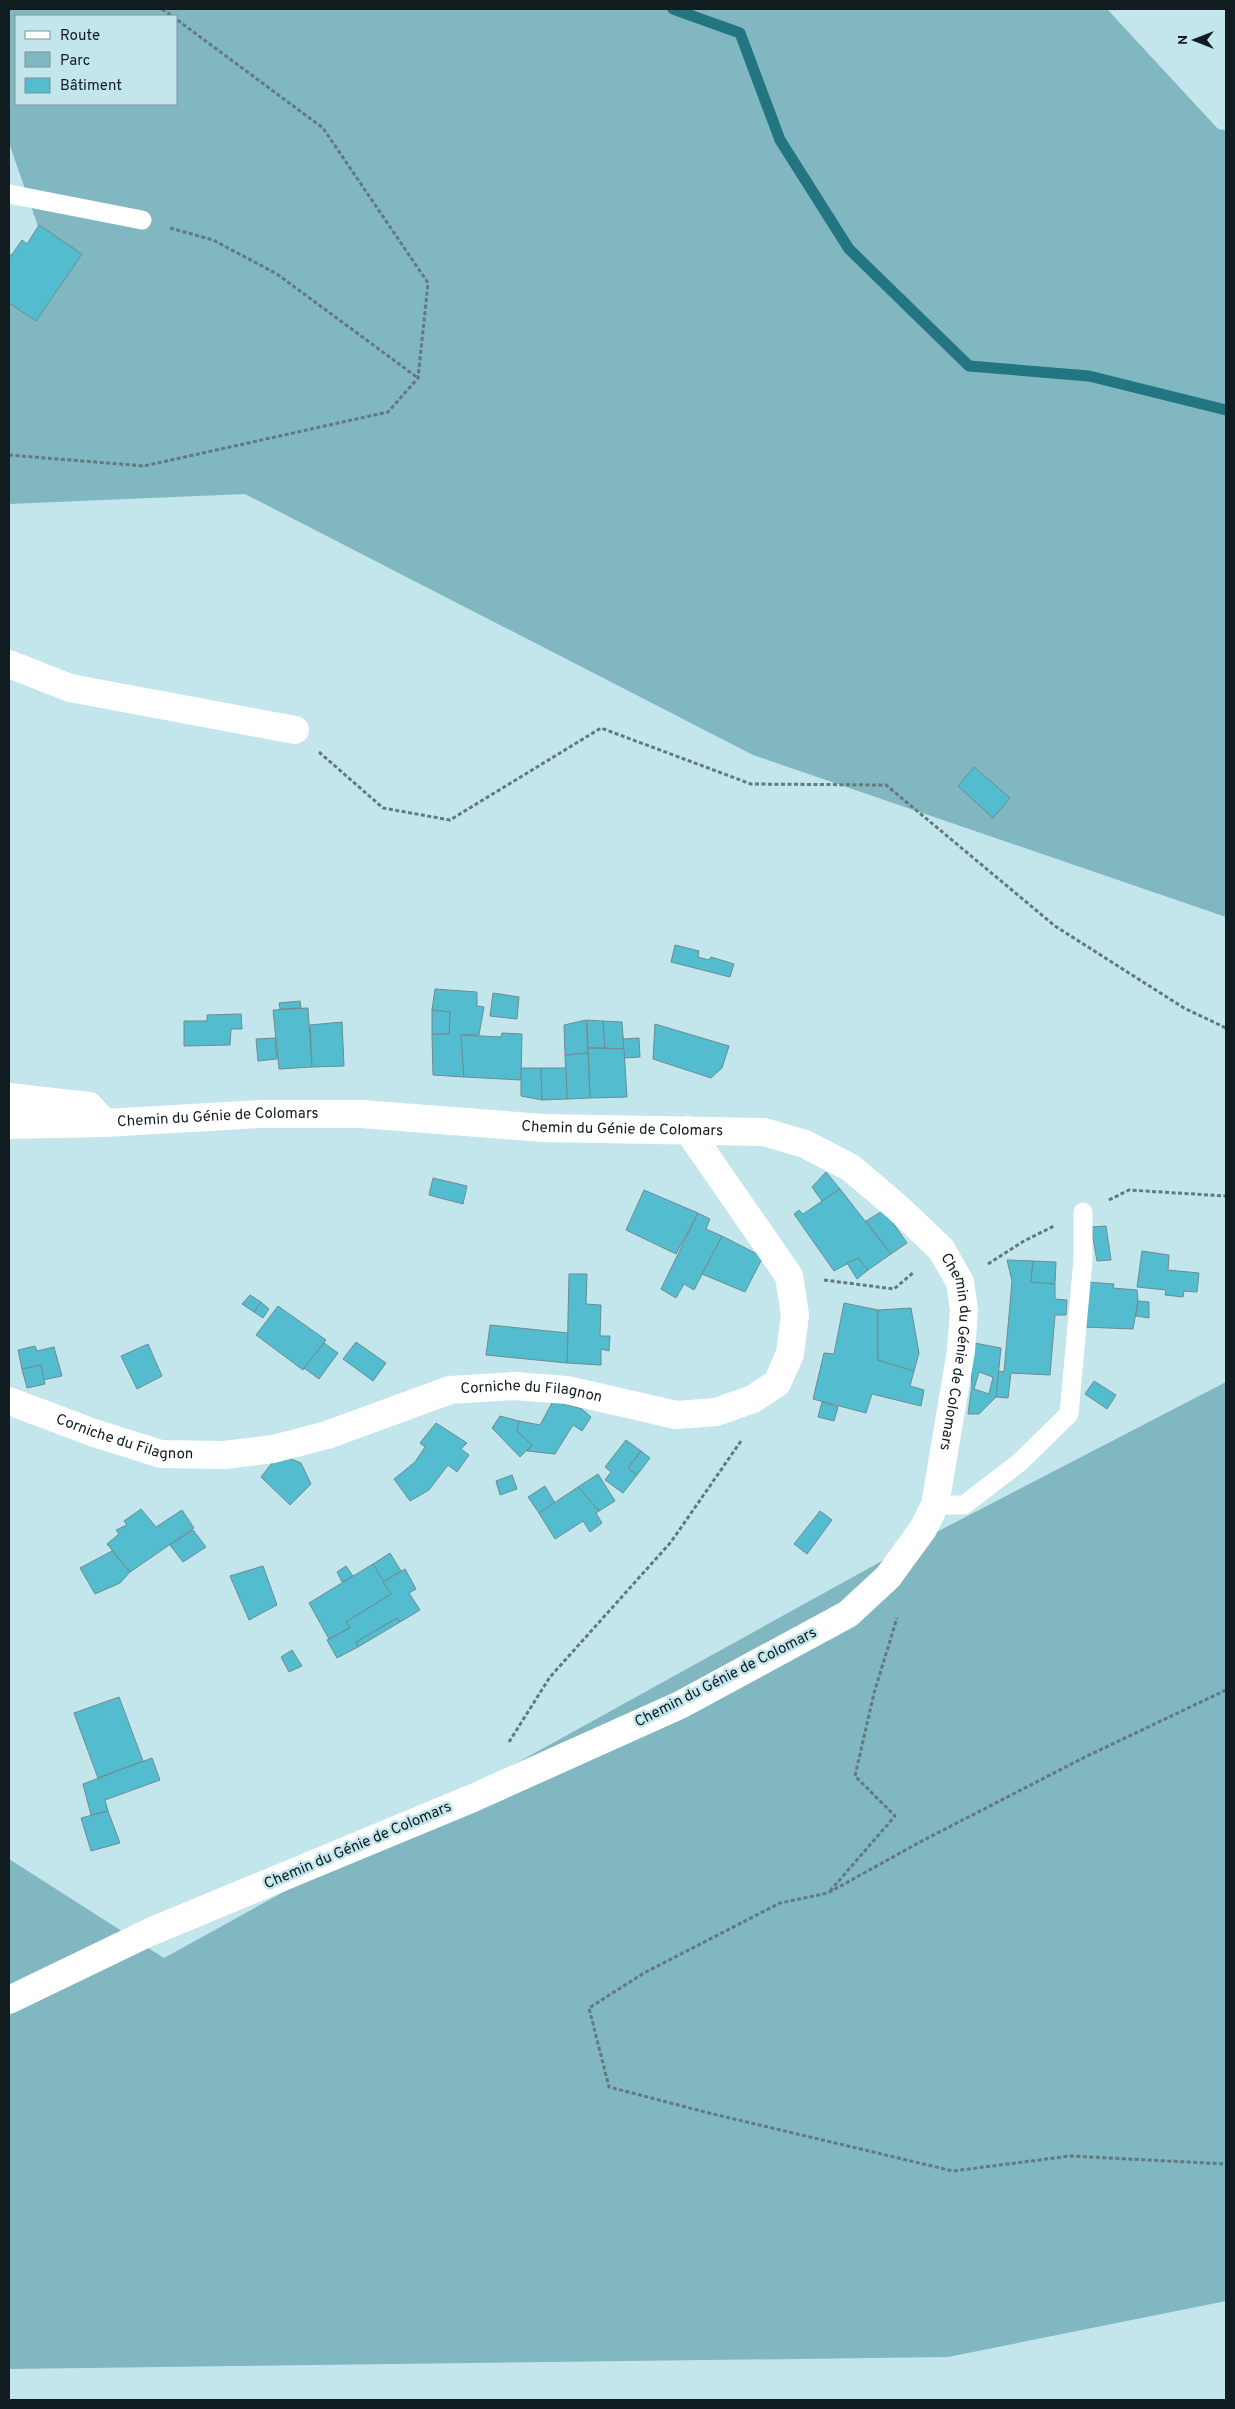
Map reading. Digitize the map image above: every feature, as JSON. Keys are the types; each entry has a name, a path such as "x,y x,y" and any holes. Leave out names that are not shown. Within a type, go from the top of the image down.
{"street":[{"path":"9,664 70,688 295,730"},
{"path":"9,1097 89,1106 105,1123"},
{"name":"Chemin du Génie de Colomars","path":"9,1125 105,1123 260,1114 361,1114 544,1128 764,1132 805,1144 851,1168 898,1208 941,1249 960,1282 964,1310 961,1351 935,1504 923,1529 888,1578 848,1614 680,1705 473,1798 150,1932 9,2000"},
{"name":"Corniche du Filagnon","path":"9,1401 94,1433 161,1454 224,1455 273,1449 327,1435 450,1390 514,1386 567,1390 676,1415 716,1412 753,1399 777,1383 790,1354 796,1315 789,1276 688,1130"}],"lane":[{"path":"9,194 142,220"},
{"path":"935,1504 964,1504 1020,1462 1069,1414 1083,1260 1083,1212"}],"path":[{"path":"9,455 144,466 388,412 418,378 428,283 323,128 178,20"},
{"path":"142,220 213,240 277,274 418,378"},
{"path":"295,730 382,808 450,820 602,728 751,784 886,785 1055,926 1184,1008 1226,1028"},
{"path":"789,1276 894,1289 941,1249"},
{"path":"504,1749 550,1677 671,1542 748,1431 753,1399"},
{"path":"828,1893 895,1816 855,1776 874,1693 899,1611"},
{"path":"1226,1690 1083,1758 920,1842 828,1893 780,1903 644,1972 589,2008 609,2087 713,2114 953,2171 1070,2156 1226,2164"}],"green space":[{"path":"9,9 1107,9 1218,129 1226,130 1226,917 753,755 245,494 9,504 9,254 47,252 9,143"},
{"path":"1226,1382 1226,2301 948,2357 9,2369 9,1859 164,1958 900,1551"}],"building":[{"path":"39,225 82,254 36,321 9,303 9,259 22,240 27,244"},
{"path":"974,767 1010,798 993,818 958,786"},
{"path":"675,945 699,951 698,957 709,960 711,957 734,964 730,977 671,962"},
{"path":"435,989 477,992 477,1006 484,1007 479,1035 461,1035 464,1077 433,1075 432,1034 449,1034 450,1012 432,1010"},
{"path":"493,993 519,997 517,1019 490,1016"},
{"path":"300,1001 301,1008 280,1009 279,1003"},
{"path":"308,1008 312,1067 279,1069 273,1010"},
{"path":"432,1010 450,1012 449,1034 432,1034"},
{"path":"241,1014 242,1029 231,1029 230,1045 184,1046 184,1021 207,1021 207,1015"},
{"path":"586,1020 588,1053 565,1055 564,1025"},
{"path":"587,1020 603,1021 605,1048 588,1048"},
{"path":"603,1021 622,1022 624,1049 605,1048"},
{"path":"342,1022 344,1066 312,1067 310,1025"},
{"path":"655,1024 729,1046 722,1068 711,1078 653,1059"},
{"path":"502,1033 522,1034 521,1080 464,1077 461,1035 501,1037"},
{"path":"275,1038 277,1059 258,1061 256,1039"},
{"path":"639,1038 640,1057 624,1058 623,1039"},
{"path":"588,1048 624,1049 627,1097 590,1098"},
{"path":"588,1053 590,1098 567,1099 565,1055"},
{"path":"521,1068 541,1068 542,1100 521,1096"},
{"path":"541,1068 566,1068 567,1099 542,1100"},
{"path":"826,1172 840,1189 822,1201 812,1187"},
{"path":"433,1178 467,1186 463,1204 429,1195"},
{"path":"840,1189 891,1254 868,1270 858,1258 834,1271 794,1214 799,1210 803,1214"},
{"path":"644,1190 698,1213 676,1254 626,1230"},
{"path":"884,1210 907,1243 891,1254 866,1221"},
{"path":"698,1213 710,1219 706,1229 722,1236 694,1290 684,1284 676,1298 661,1289"},
{"path":"1106,1226 1111,1260 1097,1261 1091,1227"},
{"path":"722,1236 763,1257 745,1292 702,1274"},
{"path":"1142,1251 1169,1255 1168,1270 1199,1273 1197,1292 1184,1291 1183,1297 1165,1295 1166,1290 1137,1287"},
{"path":"858,1258 868,1270 857,1279 847,1263"},
{"path":"1007,1260 1033,1261 1031,1282 1055,1284 1055,1299 1067,1300 1066,1315 1055,1315 1050,1375 1011,1373 1008,1398 996,1397 997,1371 1004,1372 1012,1281"},
{"path":"1033,1261 1056,1262 1055,1284 1031,1282"},
{"path":"569,1274 587,1274 586,1304 601,1305 600,1336 610,1336 609,1351 601,1349 601,1365 567,1363"},
{"path":"1087,1282 1114,1284 1113,1288 1137,1290 1138,1301 1133,1329 1083,1327"},
{"path":"250,1295 261,1302 254,1312 242,1304"},
{"path":"1138,1301 1149,1302 1149,1318 1136,1316"},
{"path":"261,1302 269,1309 263,1318 254,1312"},
{"path":"844,1303 878,1310 878,1360 914,1371 910,1386 924,1390 921,1406 872,1394 866,1413 813,1399 824,1353 834,1354"},
{"path":"278,1306 326,1340 303,1370 256,1335"},
{"path":"911,1308 919,1353 914,1371 878,1360 878,1310"},
{"path":"490,1325 568,1333 567,1363 486,1355"},
{"path":"356,1342 386,1363 373,1381 343,1359"},
{"path":"969,1342 1001,1348 996,1397 979,1414 968,1414 972,1384","holes":["979,1372 993,1377 989,1394 974,1389"]},
{"path":"324,1343 338,1353 319,1379 304,1368"},
{"path":"148,1344 162,1376 137,1389 121,1356"},
{"path":"35,1346 37,1351 54,1347 62,1376 43,1380 41,1365 22,1369 18,1350"},
{"path":"41,1365 45,1384 27,1388 22,1369"},
{"path":"1094,1381 1116,1395 1107,1409 1085,1394"},
{"path":"553,1401 582,1409 591,1417 582,1431 573,1425 555,1454 527,1451 532,1445 517,1431 519,1421 540,1425"},
{"path":"822,1402 838,1407 834,1421 818,1417"},
{"path":"500,1416 519,1421 517,1431 532,1445 520,1457 492,1428"},
{"path":"436,1423 467,1443 461,1449 469,1455 457,1472 448,1465 429,1490 410,1501 394,1479 415,1462 425,1447 420,1443"},
{"path":"626,1440 641,1451 628,1468 637,1475 623,1493 605,1480 611,1472 605,1467"},
{"path":"641,1451 650,1458 637,1475 628,1468"},
{"path":"279,1454 301,1463 311,1484 290,1505 261,1477"},
{"path":"598,1474 615,1501 599,1511 578,1487"},
{"path":"512,1475 517,1489 500,1495 496,1481"},
{"path":"545,1486 555,1503 539,1513 528,1497"},
{"path":"578,1487 599,1511 596,1513 602,1523 590,1532 583,1521 555,1539 539,1513"},
{"path":"141,1509 156,1527 182,1510 194,1528 130,1572 107,1544 119,1534 116,1530 127,1525 124,1521"},
{"path":"820,1511 832,1520 807,1554 794,1544"},
{"path":"193,1530 206,1547 183,1562 170,1545"},
{"path":"112,1551 130,1572 120,1583 95,1594 80,1568"},
{"path":"390,1553 401,1571 383,1582 373,1564"},
{"path":"373,1564 391,1594 346,1622 350,1628 329,1639 309,1603"},
{"path":"263,1566 277,1605 249,1620 230,1576"},
{"path":"346,1566 353,1576 342,1582 337,1572"},
{"path":"405,1569 416,1589 409,1593 420,1610 400,1622 397,1618 356,1642 358,1647 337,1658 327,1640 350,1628 346,1622 391,1594 383,1582"},
{"path":"397,1618 400,1622 358,1647 356,1642"},
{"path":"292,1650 302,1666 289,1672 281,1657"},
{"path":"119,1697 143,1761 98,1778 74,1713"},
{"path":"152,1758 160,1780 105,1800 108,1811 91,1815 83,1784"},
{"path":"108,1811 120,1843 91,1851 81,1818"}],"waterway":[{"path":"673,9 740,33 780,140 849,249 969,366 1089,376 1226,410"}]}
